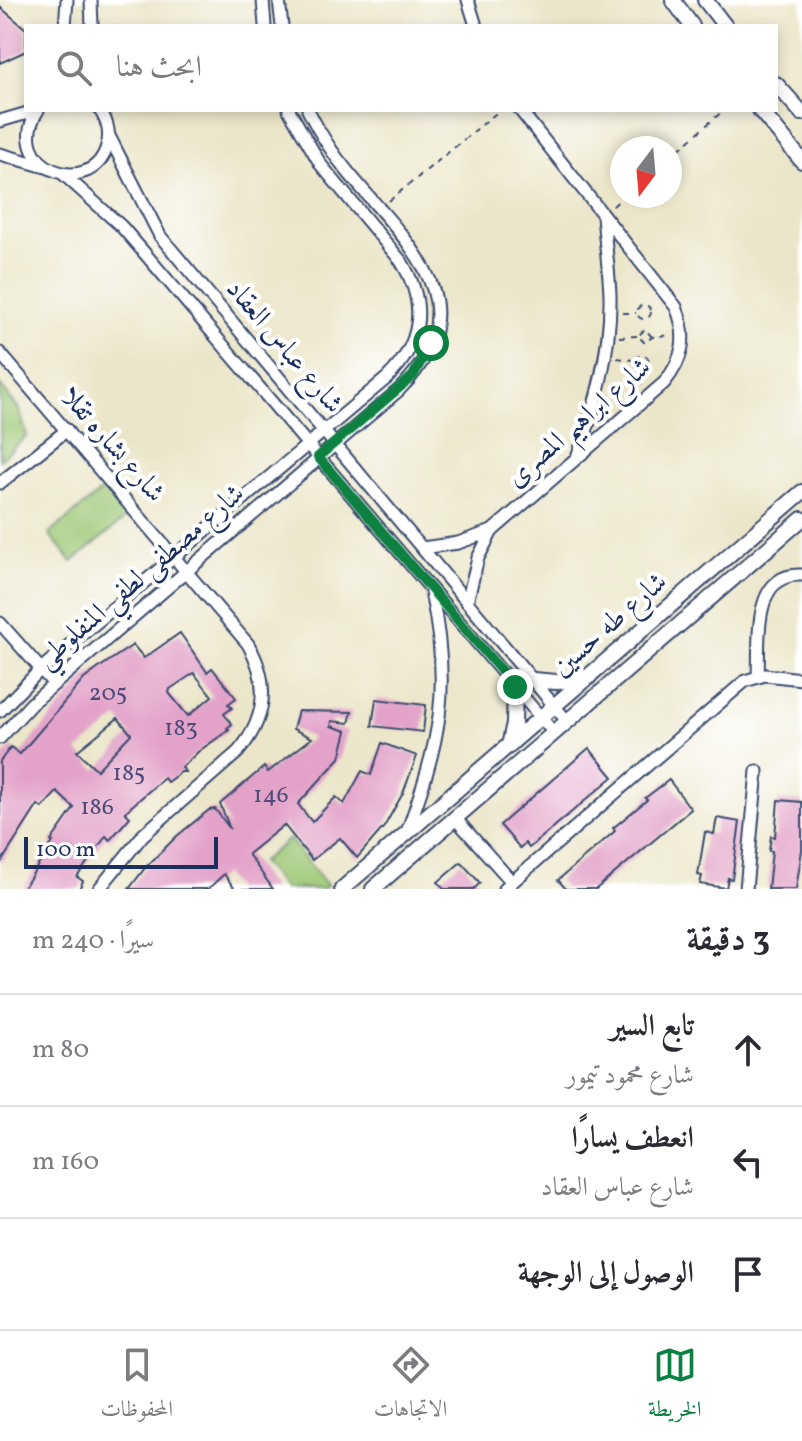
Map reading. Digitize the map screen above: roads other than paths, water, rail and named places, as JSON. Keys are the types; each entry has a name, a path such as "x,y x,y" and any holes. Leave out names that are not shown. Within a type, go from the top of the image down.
{"street":[{"path":"65,24 67,0"},
{"path":"91,0 92,24"},
{"path":"263,0 265,24"},
{"path":"279,0 282,24"},
{"path":"468,0 475,24"},
{"path":"673,0 691,24"},
{"path":"705,0 723,24"},
{"path":"778,86 802,113"},
{"path":"0,121 31,112"},
{"path":"37,112 30,127 30,136 35,154 48,167"},
{"name":"شارع عباس العقاد","path":"101,112 109,136 160,236 567,721"},
{"name":"شارع مصطفى لطفي المنفلوطي","path":"0,711 41,669 323,431 398,366 408,353 417,322 415,290 409,274 321,165 290,112"},
{"name":"شارع مصطفى لطفي المنفلوطي","path":"0,738 31,704 413,376 431,343 436,305 426,268 330,149 309,112"},
{"path":"522,112 603,215 609,312 607,339 591,419 577,458"},
{"path":"762,112 802,161"},
{"path":"62,173 79,173 91,168 101,160 109,136"},
{"name":"شارع عباس العقاد","path":"0,154 62,173 121,226 554,733"},
{"path":"351,201 364,191"},
{"name":"شارع ابراهيم المصرى","path":"422,548 458,543 492,531 675,371 682,356 684,334 676,307 603,215"},
{"name":"شارع بشاره تقلا","path":"0,353 187,569 248,644 262,674 262,708 253,732 238,752 143,835 99,889"},
{"path":"0,483 67,430"},
{"name":"شارع طه حسين","path":"342,889 802,492"},
{"name":"شارع طه حسين","path":"373,889 802,519"},
{"name":"شارع ابراهيم المصرى","path":"467,602 478,558 492,531"},
{"path":"758,676 762,606 766,594 780,580 802,575"},
{"path":"406,834 430,767 442,695 441,647 430,587"},
{"path":"0,623 54,684"},
{"path":"455,818 508,886 745,681 758,676 802,679"},
{"path":"533,680 556,682 590,677"},
{"path":"508,747 514,723 515,687"},
{"path":"746,889 757,771"}]}
